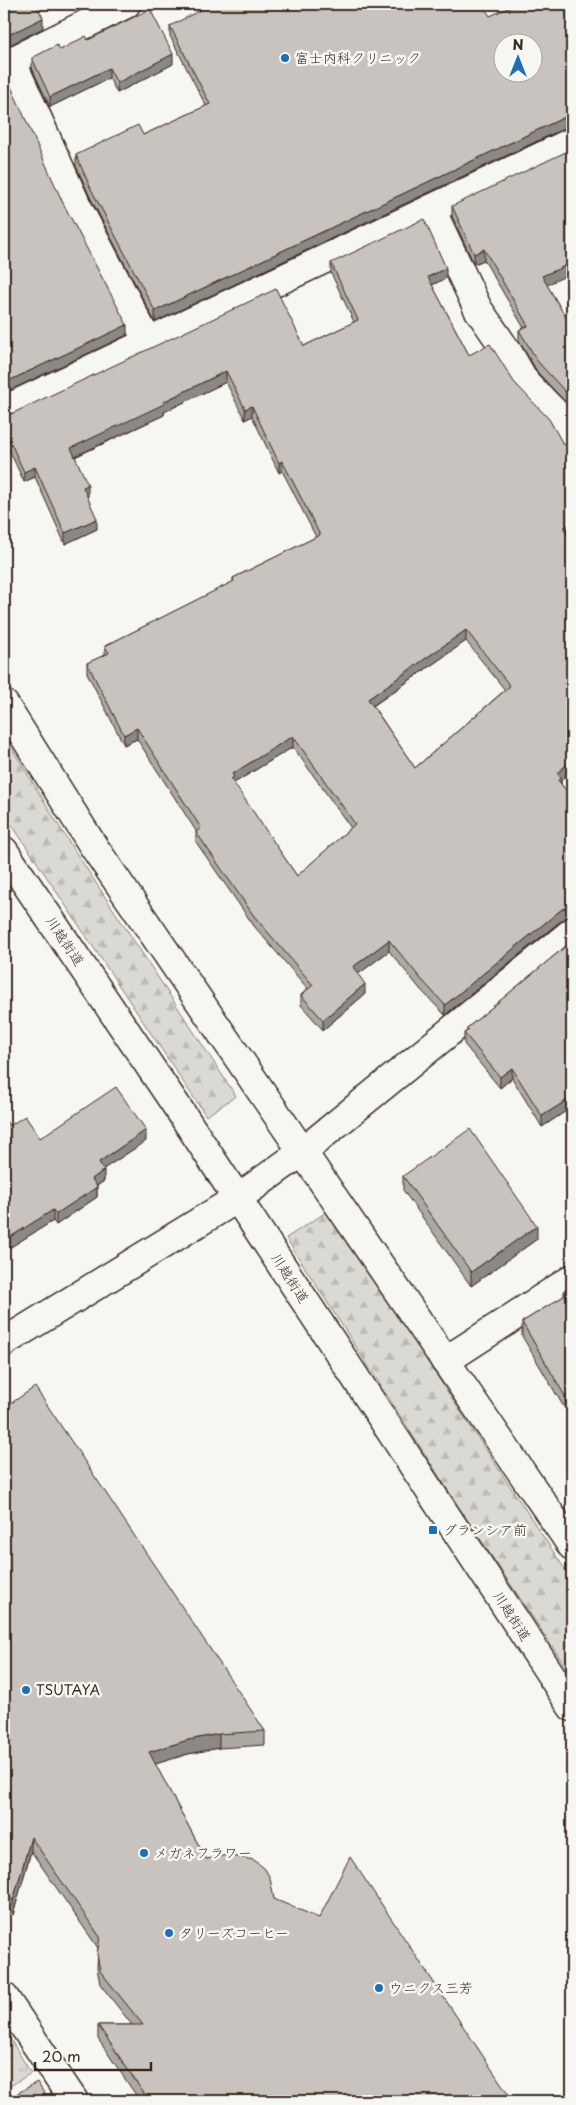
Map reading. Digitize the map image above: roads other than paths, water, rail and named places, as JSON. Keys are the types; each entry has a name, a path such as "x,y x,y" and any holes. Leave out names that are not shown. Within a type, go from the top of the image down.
{"main road":[{"path":"126,4 8,64 77,206 148,342"},
{"path":"4,410 572,142"},
{"path":"431,209 478,309 509,354 525,382 562,420 572,442"},
{"path":"4,704 92,844 572,1546"},
{"name":"川越街道","path":"4,851 238,1198 572,1707"},
{"path":"4,1342 238,1198 302,1152 572,932"},
{"path":"445,1361 572,1279"},
{"path":"4,1997 74,2101"}],"place":[{"name":"富士内科クリニック","path":"285,58"},
{"name":"グランシア前","path":"433,1530"},
{"name":"TSUTAYA","path":"26,1690"},
{"name":"メガネフラワー","path":"144,1853"},
{"name":"タリーズコーヒー","path":"169,1933"},
{"name":"ウニクス三芳","path":"379,1988"}]}
